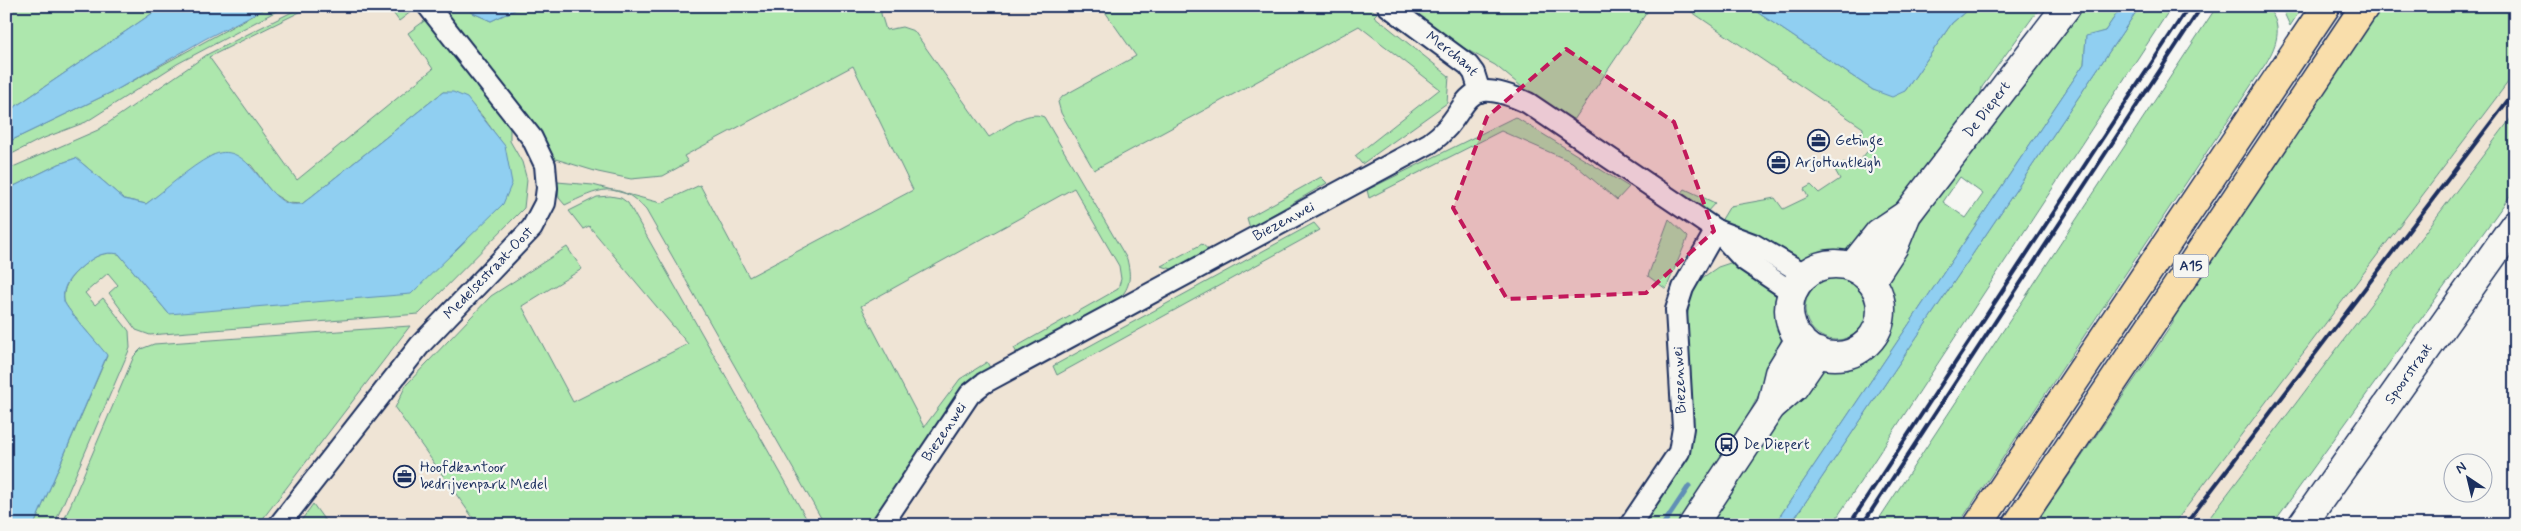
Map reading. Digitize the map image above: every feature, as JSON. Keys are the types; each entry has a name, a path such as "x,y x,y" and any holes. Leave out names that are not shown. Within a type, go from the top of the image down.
{"highway":[{"name":"A15","path":"1978,525 2326,6"},
{"name":"A15","path":"2017,525 2365,6"}],"main road":[{"name":"De Diepert","path":"1862,274 1879,234 1907,214 2067,6"},
{"name":"Spoorstraat","path":"2302,525 2515,224"},
{"path":"1828,264 1862,274 1878,294 1881,308 1879,324 1872,337 1861,348 1848,354 1833,355 1809,346 1790,317 1799,284 1828,264"},
{"path":"1693,525 1771,407 1794,387 1809,346"}],"street":[{"name":"Medelsestraat-Oost","path":"279,525 420,345 532,228 545,202 547,188 544,165 532,138 428,6"},
{"name":"Merchant","path":"1388,6 1468,65 1474,73 1480,92"},
{"path":"1480,92 1497,90 1528,103 1716,230 1753,244 1799,284"},
{"name":"Biezenwei","path":"882,525 970,394 984,383 1430,143 1447,128 1464,102 1480,92"},
{"name":"Biezenwei","path":"1630,525 1679,452 1683,428 1676,310 1683,288 1716,230"}],"highlighted area":[{"path":"1566,49 1674,122 1714,231 1646,293 1507,299 1453,208 1487,117"}],"shaded area":[{"path":"6,6 2028,6 1811,212 1762,236 1724,393 1662,525 6,525"},
{"path":"2515,73 2515,113 2204,525 2173,525"}],"green space":[{"path":"6,6 163,6 6,113"},
{"path":"270,6 286,6 177,64 86,122 39,140 6,157 6,143 118,89"},
{"path":"304,6 312,6 209,57 297,180 433,69 408,33 427,19 510,123 510,141 522,162 527,180 524,208 419,314 150,335 136,330 109,293 118,285 108,273 85,293 95,305 103,298 129,331 130,348 54,525 34,525 107,356 64,301 65,290 72,276 84,265 100,255 109,253 119,254 169,314 504,146 471,104 463,98 443,92 302,204 288,203 272,193 251,165 213,155 146,204 124,199 76,158 59,164 6,190 6,170 98,130 208,54"},
{"path":"388,6 415,6 416,8 399,21"},
{"path":"437,6 464,6 473,13 491,21 523,6 882,6 881,14 886,30 902,27 914,31 989,137 1023,118 1037,115 1044,117 1127,259 1129,281 1126,290 1119,299 1018,355 1014,348 1118,289 1121,279 1119,266 1074,188 861,306 924,427 960,379 987,362 991,370 972,380 871,525 825,525 646,210 636,200 626,194 661,203 700,185 749,277 913,190 853,66 684,156 688,162 663,176 631,179 598,172 549,157"},
{"path":"1101,6 1366,6 1377,13 1374,16 1449,76 1447,103 1362,164 1355,156 1440,89 1359,26 1094,170 1061,113 1058,102 1063,96 1136,56"},
{"path":"1404,6 1651,6 1574,120 1533,96 1495,65 1460,46"},
{"path":"1683,6 1748,6 1873,90 1905,91 1952,23 1972,6 2041,6 1982,87 1977,110 1869,238 1848,254 1797,259 1721,221 1730,206 1775,198 1783,209 1808,197 1804,189 1811,185 1819,193 1840,179 1835,170 1844,162 1854,168 1870,148 1862,141 1863,128"},
{"path":"2081,6 2122,6 2105,31 2086,37 2084,64 1774,525 1707,525 1805,383 1824,369 1852,365 1868,359 1885,344 1891,326 1894,306 1888,284 1895,258 1949,181","holes":["1960,177 1983,194 1966,218 1943,202"]},
{"path":"2140,6 2172,6 1832,525 1790,525"},
{"path":"2217,6 2265,6 2275,19 2277,26 2274,48 2266,63 1958,525 1875,525"},
{"path":"2281,6 2303,6 2290,26"},
{"path":"2382,6 2515,6 2515,73 2173,525 2035,525 2173,323 2173,318"},
{"path":"2515,113 2515,189 2272,525 2204,525"},
{"path":"1515,117 1629,187 1617,200 1572,162 1501,131 1369,198 1367,190"},
{"path":"1321,177 1327,183 1250,228 1247,218"},
{"path":"557,182 593,185 613,190 587,195 565,205 559,198"},
{"path":"1685,189 1715,203 1706,213 1680,195"},
{"path":"610,196 621,198 628,203 810,525 478,525 395,408 406,385 491,296 567,247 582,269 522,306 573,402 688,344 589,226 583,229 569,211 597,197"},
{"path":"1669,219 1688,237 1666,289 1648,276"},
{"path":"1314,223 1320,230 1057,375 1053,366"},
{"path":"1202,244 1210,251 1172,269 1161,266"},
{"path":"1733,262 1758,276 1776,296 1783,324 1779,357 1722,464 1681,525 1639,525 1690,448 1686,324 1691,294 1702,278 1718,267"},
{"path":"1836,278 1853,283 1858,287 1862,292 1867,309 1862,326 1858,331 1853,335 1836,340 1819,335 1814,331 1810,326 1805,309 1810,292 1814,287 1819,283"},
{"path":"410,326 258,525 62,525 134,356 141,349 154,344"},
{"path":"313,504 328,525 298,525"}],"water":[{"path":"163,6 270,6 205,39 118,89 6,143 6,113"},
{"path":"464,6 523,6 491,21 473,13"},
{"path":"1748,6 1972,6 1952,23 1905,91 1892,97 1873,90"},
{"path":"2122,6 2140,6 1790,525 1774,525 2084,64 2086,36 2105,31"},
{"path":"443,92 453,92 467,98 505,146 512,183 503,204 411,294 169,314 119,254 109,253 100,255 76,272 66,285 64,301 107,355 34,525 6,525 6,190 59,164 76,158 124,199 146,204 194,166 211,156 224,152 234,154 244,160 278,197 289,204 302,204"}],"waterway":[{"path":"1663,525 1689,486"}],"railway":[{"path":"1849,525 2189,6"},
{"path":"1862,525 2202,6"},
{"path":"2185,525 2515,91"}],"place":[{"name":"Getinge","path":"1819,141"},
{"name":"ArjoHuntleigh","path":"1779,163"},
{"name":"De Diepert","path":"1727,445"},
{"name":"Hoofdkantoor bedrijvenpark Medel","path":"404,477"}]}
